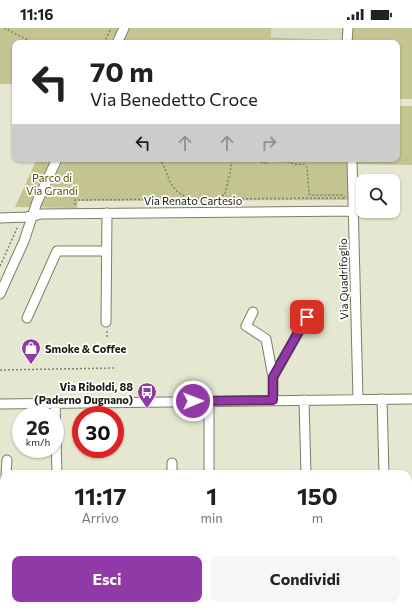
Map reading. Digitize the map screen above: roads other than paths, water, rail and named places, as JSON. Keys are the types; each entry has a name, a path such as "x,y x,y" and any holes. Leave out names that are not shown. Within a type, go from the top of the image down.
{"street":[{"path":"112,40 118,28"},
{"path":"118,40 124,28"},
{"path":"348,28 348,40"},
{"path":"0,294 24,241 41,193 56,162"},
{"path":"0,282 33,216 46,195 62,162"},
{"name":"Via Quadrifoglio","path":"352,162 358,399"},
{"name":"Via Renato Cartesio","path":"0,218 22,218 41,214 354,211"},
{"path":"106,322 107,213"},
{"path":"27,318 57,251 106,251"},
{"path":"253,312 246,326 266,339 273,377 273,400"},
{"path":"273,377 307,317"},
{"path":"382,399 384,470"},
{"path":"0,404 412,399"},
{"path":"304,400 306,470"},
{"path":"209,401 209,470"},
{"path":"55,403 57,470"},
{"path":"7,470 8,460"},
{"path":"172,463 172,470"}],"place":[{"name":"Smoke & Coffee","path":"31,365"},
{"name":"Via Riboldi, 88 (Paderno Dugnano)","path":"147,409"}],"park label":[{"name":"Parco di Via Grandi","path":"52,183"}]}
